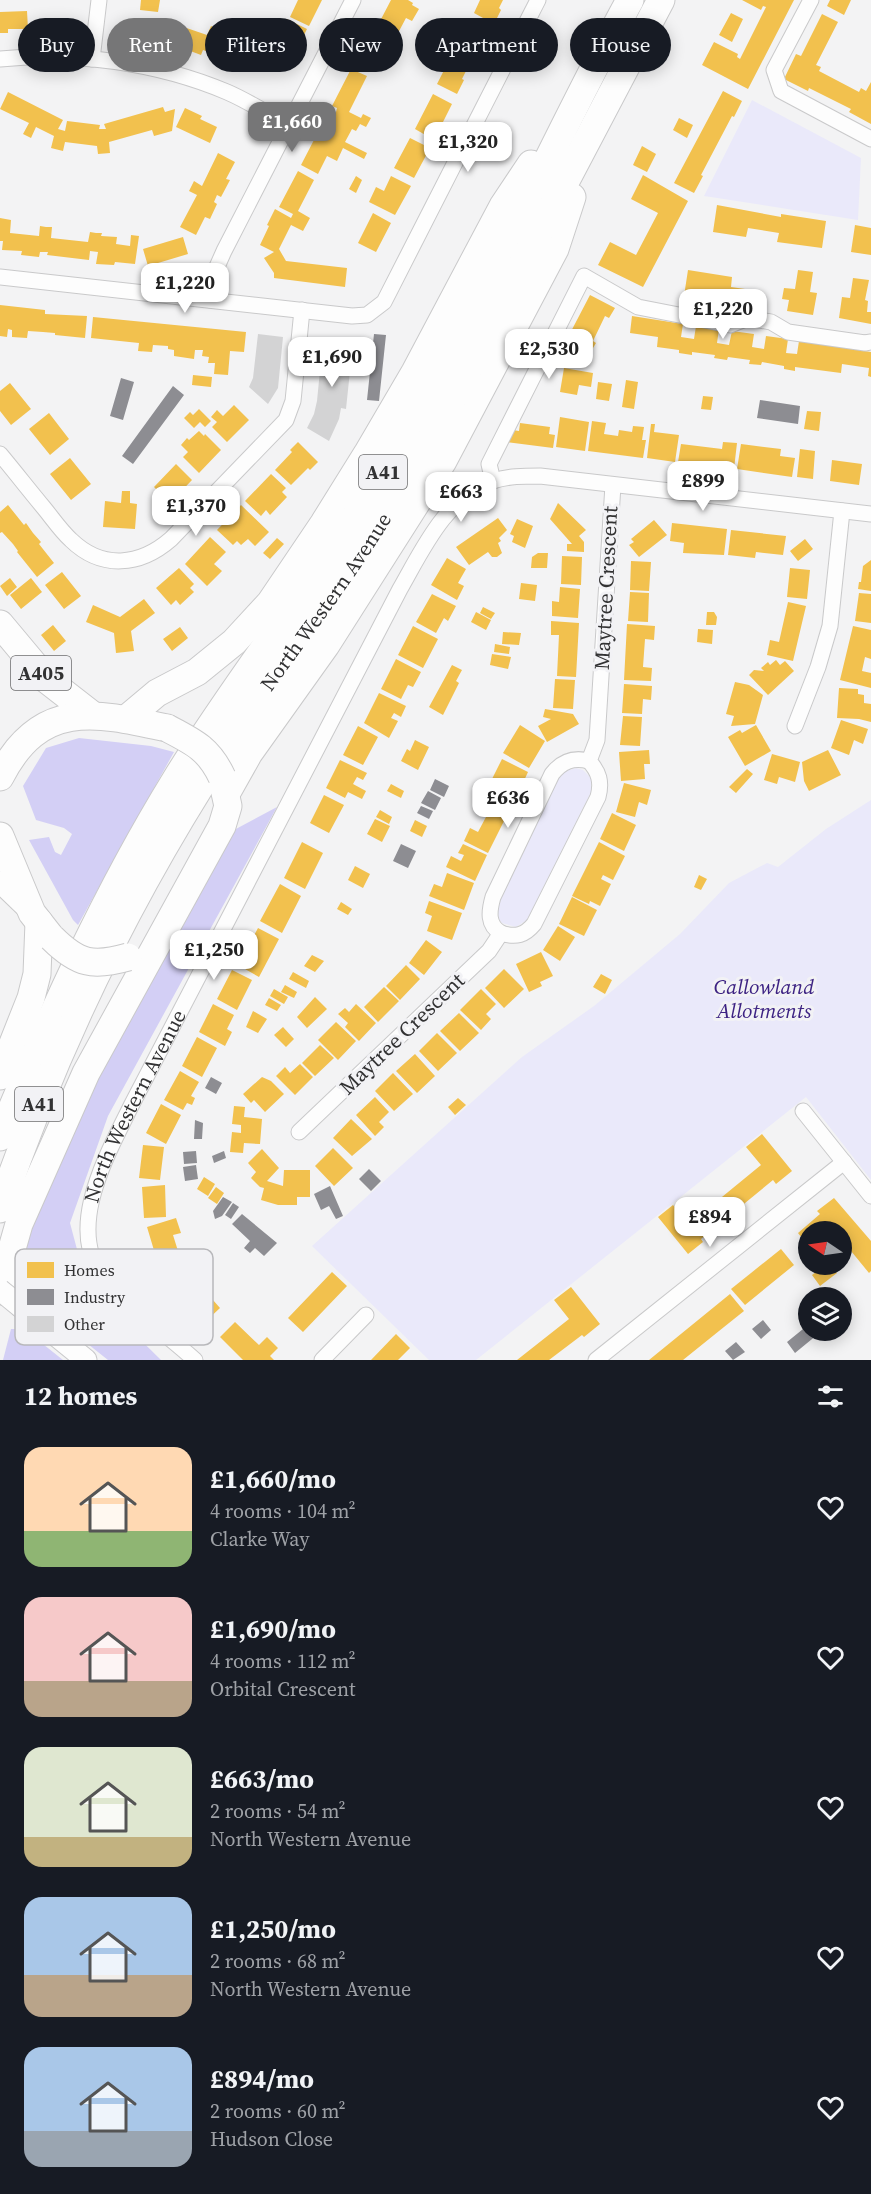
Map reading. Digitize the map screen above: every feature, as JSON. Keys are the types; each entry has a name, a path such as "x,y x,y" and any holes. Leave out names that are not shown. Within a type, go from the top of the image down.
{"highway":[{"name":"North Western Avenue","path":"0,1137 76,963 134,853 177,778 378,482 420,409 506,247 584,85 630,0"},
{"name":"North Western Avenue","path":"0,1209 40,1101 75,1022 152,869 185,811 236,731 388,513 435,434 661,0"},
{"path":"126,719 158,693 197,672 234,642 270,603 324,523 415,372 503,206 584,85"},
{"path":"224,786 326,645 444,461 555,249 601,113"},
{"name":"A405","path":"0,624 46,679 91,714"},
{"path":"2,773 17,750 32,736 46,726 66,717 91,714 126,719 167,728 204,750 215,764 224,786 228,806 222,826 86,1073 19,1224 7,1296"},
{"path":"0,740 2,773"},
{"path":"0,836 41,924 68,954 88,962 108,963 128,957 161,936"},
{"path":"0,1076 31,998 37,974 41,924"}],"street":[{"path":"95,34 99,0"},
{"path":"210,300 216,269 353,0"},
{"path":"0,277 361,317 367,315 384,302 538,0"},
{"path":"811,0 774,70 781,91 871,139"},
{"path":"0,59 18,58"},
{"path":"95,60 188,78 228,93 288,125"},
{"path":"493,482 489,464 584,276 639,307 730,325 748,318 771,322 788,332 871,342"},
{"path":"0,454 69,539 86,553 113,561 131,561 159,550 286,420 293,400 302,310"},
{"name":"North Western Avenue","path":"91,1249 88,1242 89,1216 94,1190 130,1106 436,525 463,498 493,482 517,476 540,476 871,514"},
{"name":"Maytree Crescent","path":"589,761 597,740 612,485"},
{"path":"795,726 818,667 830,626 842,511"},
{"path":"579,758 589,761 599,774 598,797 534,924 523,934 509,936 501,933 491,922 490,907 552,774 569,760 579,758"},
{"path":"0,882 41,924"},
{"name":"Maytree Crescent","path":"299,1132 489,951 501,933"},
{"path":"803,1111 871,1196"},
{"path":"596,1360 844,1162"},
{"path":"322,1360 366,1315"},
{"path":"67,1345 86,1360"},
{"name":"North Western Avenue","path":"178,1345 195,1360"}],"green space":[{"path":"752,100 861,158 858,220 704,196"},
{"path":"576,768 583,770 591,778 591,792 527,920 516,927 502,923 498,918 499,903 558,778 562,772"},
{"name":"Callowland Allotments","path":"871,800 871,1180 806,1097 476,1360 429,1360 312,1246 522,1057 594,1006 680,934 729,883 767,863 778,867 826,829"}],"shaded area":[{"path":"79,738 151,746 174,752 78,925 73,920 29,840 49,837 55,852 61,855 72,834 64,828 36,820 23,786 46,748"},
{"path":"277,807 108,1116 70,1223 77,1249 23,1249 37,1207 102,1064 234,830"},
{"path":"15,1271 15,1286 11,1283"},
{"path":"11,1329 15,1329 15,1345 44,1345 63,1360 3,1360"},
{"path":"89,1345 146,1345 161,1360 108,1360"}],"building: Homes":[{"path":"141,0 160,0 158,12 140,10"},
{"path":"298,0 322,0 309,26 307,18 290,17"},
{"path":"391,0 408,0 419,9 412,21 406,18 403,24 403,18 382,18"},
{"path":"480,0 503,0 497,18 483,18 474,13"},
{"path":"742,0 794,0 748,89 702,65 714,42 738,54 737,57 740,59 766,7 763,6 761,10"},
{"path":"830,0 851,0 844,15 827,6"},
{"path":"27,11 27,18 18,18 18,29 8,29 8,33 0,33 0,12"},
{"path":"731,13 743,19 732,42 719,35"},
{"path":"822,14 838,22 816,65 821,67 819,71 859,92 861,88 866,91 871,82 871,124 849,112 851,109 809,88 808,91 784,79 796,54 801,56"},
{"path":"193,30 205,34 205,51 203,50 201,55 193,52"},
{"path":"349,72 358,72 367,76 349,112 361,118 363,114 371,118 366,127 360,124 356,131 352,129 345,142 367,153 364,159 343,148 337,161 327,156 318,174 301,165 329,111 336,112 337,108 332,106"},
{"path":"443,72 466,72 457,94 437,84"},
{"path":"723,91 742,101 701,175 703,176 694,193 674,183"},
{"path":"8,92 63,120 58,129 65,131 67,121 100,125 99,129 106,129 104,124 163,107 165,112 175,109 172,131 154,136 152,130 109,142 110,153 98,154 97,146 65,142 63,151 51,148 54,136 36,127 31,138 23,134 29,123 0,109"},
{"path":"433,94 452,104 434,140 415,129"},
{"path":"185,108 202,116 200,119 217,127 210,143 176,127"},
{"path":"679,118 693,125 687,138 673,130"},
{"path":"410,138 430,148 414,178 394,168"},
{"path":"642,146 656,154 647,172 633,165"},
{"path":"218,153 235,162 226,179 230,180 221,197 217,195 214,202 217,204 210,219 205,217 196,235 180,227 197,195 189,191 194,181 202,186"},
{"path":"298,171 314,180 298,211 310,218 303,231 291,225 279,249 286,261 347,268 345,287 274,278 274,273 264,258 274,252 260,245 275,209 291,218 293,214 279,207"},
{"path":"643,175 688,201 643,287 598,265 610,242 636,255 658,213 631,199"},
{"path":"356,176 362,180 356,193 349,189"},
{"path":"391,176 411,186 395,215 369,202 376,187 384,191"},
{"path":"717,205 781,217 781,214 826,221 822,248 777,242 779,233 748,228 746,237 713,232"},
{"path":"373,213 391,223 376,252 358,243"},
{"path":"0,218 11,220 10,233 39,236 40,226 52,227 51,238 88,242 90,232 102,233 101,236 117,237 116,244 130,246 131,235 139,236 135,264 115,262 114,265 96,264 98,252 90,251 89,260 47,255 48,252 40,252 39,257 21,255 22,251 2,250"},
{"path":"855,225 871,228 871,255 851,252"},
{"path":"183,237 188,254 148,266 143,249"},
{"path":"688,270 732,277 731,287 759,291 756,307 684,296"},
{"path":"798,270 813,272 810,292 817,293 813,315 787,311 789,300 782,299 784,288 795,289"},
{"path":"853,278 869,280 865,300 868,301 867,312 871,312 871,324 839,318 842,297 850,298"},
{"path":"590,295 615,308 609,318 605,316 593,341 596,343 590,353 566,341"},
{"path":"0,305 45,310 45,314 87,316 85,338 28,331 27,338 12,337 12,330 8,329 7,337 0,336"},
{"path":"632,316 683,324 681,337 694,339 696,326 719,329 717,343 729,345 732,331 754,334 752,347 764,349 766,336 788,339 786,353 797,354 799,341 871,352 871,377 868,376 869,368 842,364 841,373 795,367 795,371 784,369 784,366 762,362 761,365 749,364 750,360 728,357 727,360 714,358 715,355 692,352 692,355 679,353 679,350 657,347 658,337 630,333"},
{"path":"93,317 246,332 244,352 230,351 228,375 214,374 215,363 208,363 209,357 202,356 203,350 195,350 194,359 174,356 174,350 168,349 168,346 153,345 152,352 138,351 139,343 91,338"},
{"path":"564,368 593,373 591,387 579,385 577,395 560,392"},
{"path":"193,375 212,377 211,387 192,385"},
{"path":"626,380 638,382 634,409 622,407"},
{"path":"598,382 612,384 609,401 596,399"},
{"path":"10,383 31,409 11,425 0,411 0,391"},
{"path":"703,396 713,397 711,410 701,409"},
{"path":"234,405 249,420 227,442 212,427 217,422 211,417 217,410 223,416"},
{"path":"199,409 211,421 205,427 200,422 194,428 184,418 190,412 193,415"},
{"path":"807,411 821,412 819,431 804,429"},
{"path":"49,413 69,439 50,455 29,429"},
{"path":"560,417 589,422 585,451 556,447"},
{"path":"592,421 606,423 604,434 618,436 619,430 632,432 633,426 644,427 642,440 646,440 643,458 588,451"},
{"path":"520,423 550,427 549,434 555,435 553,448 507,442 513,430 519,431"},
{"path":"651,424 655,424 654,432 679,435 675,462 647,458"},
{"path":"199,431 221,450 199,473 183,457 188,452 181,445 187,438 189,440"},
{"path":"298,442 318,462 310,470 308,468 291,485 275,470"},
{"path":"723,442 737,443 734,469 678,462 681,444 722,449"},
{"path":"741,444 781,449 780,456 795,458 792,477 737,469"},
{"path":"800,449 815,451 813,479 797,477"},
{"path":"70,458 91,484 71,500 50,474"},
{"path":"832,460 862,464 859,485 830,481"},
{"path":"176,464 192,480 170,503 154,487"},
{"path":"271,474 286,488 282,492 287,497 270,515 266,510 261,516 245,501"},
{"path":"122,491 130,491 130,503 137,504 135,529 103,527 105,501 121,503"},
{"path":"558,503 586,530 579,536 584,542 584,552 567,551 567,544 572,544 550,519"},
{"path":"8,505 24,525 26,523 54,563 37,577 13,544 2,532 0,533 0,512"},
{"path":"241,505 269,532 255,546 248,539 241,545 237,541 233,545 217,530"},
{"path":"498,518 507,530 499,538 501,541 498,543 502,553 497,557 492,557 488,552 469,565 456,547"},
{"path":"517,519 533,526 525,548 512,542 514,536 510,534"},
{"path":"654,520 667,535 639,557 629,545 634,542 631,539"},
{"path":"672,523 727,529 724,555 683,553 684,543 670,541"},
{"path":"731,530 786,536 783,555 756,552 755,558 728,555"},
{"path":"210,537 226,552 214,564 222,571 207,586 185,564"},
{"path":"277,538 284,544 270,559 263,553"},
{"path":"805,539 813,549 798,561 790,551"},
{"path":"538,553 548,553 547,568 531,568 532,557"},
{"path":"562,556 582,557 581,585 561,584"},
{"path":"447,558 466,569 458,583 464,586 457,600 431,585"},
{"path":"871,560 871,591 858,589 863,566"},
{"path":"631,561 651,562 649,591 630,590"},
{"path":"179,568 194,584 190,588 194,592 180,605 176,600 171,605 156,588"},
{"path":"790,568 810,570 807,599 787,597"},
{"path":"62,572 81,596 64,609 45,585"},
{"path":"10,578 17,587 7,596 0,586"},
{"path":"31,578 42,592 21,609 10,595"},
{"path":"521,583 537,585 535,601 519,599"},
{"path":"560,587 580,589 578,618 552,616 552,601 559,602"},
{"path":"630,592 649,593 648,622 628,621"},
{"path":"859,593 871,594 871,623 855,621"},
{"path":"432,594 456,606 448,621 444,618 436,633 416,622"},
{"path":"144,599 155,613 131,631 134,651 116,653 114,633 86,622 93,605 120,617"},
{"path":"788,602 806,606 793,661 767,655 770,640 779,642"},
{"path":"483,607 495,613 491,619 480,613"},
{"path":"476,612 491,620 486,630 471,622"},
{"path":"707,612 714,612 717,617 716,625 706,625"},
{"path":"551,621 579,623 576,677 557,676 559,635 551,635"},
{"path":"627,624 655,626 654,640 645,639 643,667 652,668 651,681 624,680"},
{"path":"53,625 66,641 54,651 41,635"},
{"path":"413,626 438,639 423,668 398,655"},
{"path":"853,626 871,630 871,659 865,657 862,671 871,673 871,688 840,680"},
{"path":"180,627 188,638 172,651 163,639"},
{"path":"698,629 713,630 712,644 697,642"},
{"path":"503,632 521,633 519,645 502,644"},
{"path":"495,644 510,647 509,654 494,652"},
{"path":"492,654 511,657 508,669 490,665"},
{"path":"396,659 421,672 413,687 408,685 401,699 381,689"},
{"path":"776,660 780,665 785,661 794,671 768,695 749,675 754,670 764,671 761,668 768,662 770,665"},
{"path":"452,665 462,670 456,681 459,683 443,715 429,707"},
{"path":"555,679 575,680 573,709 553,708"},
{"path":"735,682 749,685 763,695 755,724 731,726 734,716 726,714"},
{"path":"624,684 652,686 651,700 643,699 642,714 622,713"},
{"path":"839,688 858,689 858,694 864,695 864,703 871,704 871,722 837,718"},
{"path":"379,693 406,706 401,717 394,713 391,718 398,721 389,738 364,723"},
{"path":"545,709 573,714 579,724 547,742 538,726 551,719 543,717"},
{"path":"623,716 642,717 640,746 620,745"},
{"path":"841,720 868,729 863,744 854,740 849,755 831,748"},
{"path":"520,725 545,741 529,768 503,753"},
{"path":"756,725 771,751 745,766 728,737 740,730 742,733"},
{"path":"358,726 378,737 363,765 343,755"},
{"path":"415,740 429,747 418,770 401,761 407,749 410,751"},
{"path":"649,750 650,764 644,764 645,779 621,781 619,752"},
{"path":"828,750 841,775 809,791 804,781 802,762"},
{"path":"772,754 800,762 795,782 779,777 777,784 764,780"},
{"path":"502,759 528,772 516,798 489,785"},
{"path":"340,760 367,773 363,780 357,777 353,784 366,791 362,799 348,792 345,798 326,788"},
{"path":"747,769 753,774 736,793 729,787"},
{"path":"624,783 651,790 647,805 639,802 635,817 616,812"},
{"path":"391,784 404,791 401,798 387,791"},
{"path":"486,791 496,796 498,793 514,801 488,853 464,841 470,828 478,832 486,817 478,813 484,802 481,801"},
{"path":"324,795 344,805 329,833 310,823"},
{"path":"380,810 392,817 389,824 376,817"},
{"path":"612,813 636,825 624,851 600,839"},
{"path":"375,819 390,826 382,842 367,834"},
{"path":"415,820 427,826 422,837 410,831"},
{"path":"302,842 323,853 305,889 284,878"},
{"path":"599,842 625,856 613,880 603,875 601,879 611,884 600,906 590,901 589,904 572,896"},
{"path":"463,844 487,855 475,881 446,867 451,856 461,861 464,855 458,853"},
{"path":"355,866 370,874 363,888 348,880"},
{"path":"447,873 474,883 464,910 429,896 434,884 442,887"},
{"path":"699,875 707,879 701,890 694,887"},
{"path":"280,884 301,896 282,933 260,921"},
{"path":"572,897 597,910 584,936 559,924"},
{"path":"429,901 462,913 452,940 427,931 432,916 425,913"},
{"path":"341,902 352,909 348,915 337,909"},
{"path":"558,926 575,937 560,961 543,950"},
{"path":"258,928 279,939 259,977 238,965"},
{"path":"426,940 442,952 424,975 409,963"},
{"path":"541,952 553,976 540,982 542,986 529,992 516,964"},
{"path":"312,955 324,961 315,972 304,966"},
{"path":"406,965 420,979 400,1000 386,986"},
{"path":"504,969 524,989 504,1008 485,988"},
{"path":"232,970 252,980 237,1010 217,999"},
{"path":"293,972 309,981 306,988 289,979"},
{"path":"601,974 612,980 605,994 593,987"},
{"path":"285,985 297,992 294,998 281,992"},
{"path":"384,987 399,1001 378,1022 364,1007"},
{"path":"274,989 288,997 284,1004 270,996"},
{"path":"481,989 496,1004 486,1014 491,1019 481,1030 460,1010"},
{"path":"315,997 327,1009 307,1028 297,1017"},
{"path":"269,998 281,1005 277,1011 265,1005"},
{"path":"213,1004 234,1015 227,1029 232,1032 225,1046 199,1032"},
{"path":"356,1004 376,1023 359,1041 345,1027 348,1023 338,1014 345,1008 349,1012"},
{"path":"253,1011 267,1019 258,1033 246,1027"},
{"path":"459,1013 479,1033 460,1051 440,1031"},
{"path":"336,1022 356,1041 338,1060 318,1040"},
{"path":"283,1027 294,1039 286,1047 274,1035"},
{"path":"437,1033 457,1053 438,1071 419,1051"},
{"path":"197,1037 217,1048 202,1077 182,1066"},
{"path":"320,1045 334,1058 315,1076 302,1063"},
{"path":"415,1054 435,1076 417,1093 396,1071"},
{"path":"300,1064 313,1077 295,1095 276,1076 285,1067 290,1073"},
{"path":"180,1071 199,1082 191,1096 195,1098 192,1105 187,1103 183,1110 164,1100"},
{"path":"393,1073 413,1094 394,1111 375,1091"},
{"path":"262,1077 271,1081 284,1094 265,1112 254,1100 251,1103 243,1094"},
{"path":"375,1097 389,1112 379,1122 384,1127 375,1136 356,1115"},
{"path":"458,1098 466,1105 455,1115 448,1107"},
{"path":"161,1104 181,1115 166,1144 146,1133"},
{"path":"234,1106 245,1107 244,1117 262,1119 260,1144 244,1143 243,1153 230,1152 232,1132 241,1133 241,1125 232,1124"},
{"path":"351,1119 372,1139 352,1156 333,1138"},
{"path":"762,1134 792,1171 776,1184 773,1180 701,1239 703,1242 688,1254 658,1217 673,1205 689,1224 761,1165 746,1147"},
{"path":"143,1145 164,1147 160,1180 139,1178"},
{"path":"333,1148 353,1168 334,1186 315,1166"},
{"path":"262,1149 279,1168 267,1181 283,1186 284,1170 310,1170 310,1197 297,1197 297,1205 278,1205 261,1200 264,1188 251,1178 256,1172 248,1163"},
{"path":"204,1177 215,1184 208,1196 197,1189"},
{"path":"165,1185 166,1217 144,1218 142,1187"},
{"path":"216,1187 224,1193 217,1204 208,1198"},
{"path":"834,1198 871,1241 871,1271 869,1273 852,1252 852,1221 812,1221 820,1214 817,1211"},
{"path":"176,1218 181,1233 173,1235 177,1249 154,1249 147,1227"},
{"path":"781,1249 794,1265 745,1305 731,1289"},
{"path":"332,1272 347,1286 303,1332 288,1318"},
{"path":"812,1275 834,1275 820,1286"},
{"path":"571,1287 600,1324 549,1360 517,1360 569,1319 554,1300"},
{"path":"730,1294 744,1311 683,1360 649,1360"},
{"path":"213,1300 220,1308 213,1315"},
{"path":"235,1322 259,1345 267,1337 278,1348 270,1356 274,1360 243,1360 220,1337"},
{"path":"396,1334 410,1348 398,1360 371,1360"}],"building: Industry":[{"path":"374,334 386,335 379,401 367,400"},
{"path":"121,378 134,382 123,420 110,416"},
{"path":"173,386 184,395 133,464 122,456"},
{"path":"760,400 800,406 798,424 757,418"},
{"path":"435,779 449,786 444,797 430,790"},
{"path":"428,791 441,798 435,810 421,803"},
{"path":"421,806 433,811 429,819 417,813"},
{"path":"401,844 416,851 408,868 393,861"},
{"path":"211,1077 222,1083 216,1094 205,1088"},
{"path":"195,1120 203,1123 202,1139 194,1139"},
{"path":"196,1151 197,1163 184,1164 183,1152"},
{"path":"224,1151 226,1158 214,1163 212,1156"},
{"path":"196,1165 198,1179 185,1181 183,1167"},
{"path":"369,1169 381,1181 371,1191 359,1179"},
{"path":"330,1186 343,1216 336,1219 329,1206 321,1210 314,1194"},
{"path":"223,1197 232,1202 222,1216 215,1219 213,1211"},
{"path":"233,1203 239,1207 231,1219 225,1215"},
{"path":"242,1214 277,1243 264,1256 255,1248 250,1253 244,1248 250,1241 232,1224"},
{"path":"763,1320 771,1330 761,1339 752,1329"},
{"path":"798,1333 798,1341 810,1341 795,1353 787,1342"},
{"path":"736,1342 745,1352 733,1360 725,1351"}],"building: Other":[{"path":"258,334 283,337 278,388 268,404 249,387 253,378"},
{"path":"323,340 348,343 347,352 352,352 346,409 341,408 339,419 329,441 307,428 317,401"}]}
